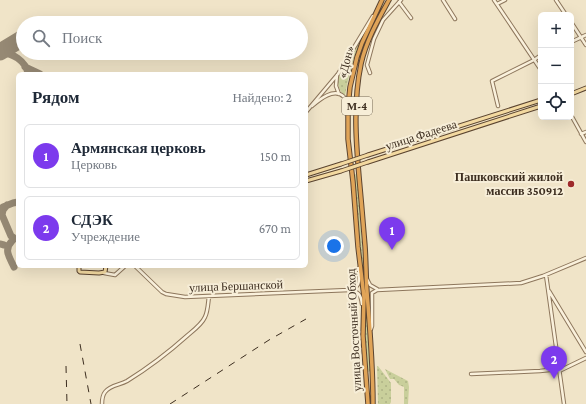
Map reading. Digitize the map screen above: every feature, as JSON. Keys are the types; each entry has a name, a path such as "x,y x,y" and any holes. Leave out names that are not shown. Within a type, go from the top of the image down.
{"highway":[{"name":"«Дон»","path":"360,182 356,118 358,88 362,64 368,44 389,0"},
{"name":"«Дон»","path":"353,182 348,139 348,107 350,87 362,43 382,1"},
{"name":"улица Восточный Обход","path":"353,182 364,297 363,336 368,404"},
{"name":"улица Восточный Обход","path":"360,182 367,277 373,404"}],"main road":[{"path":"574,92 586,88"},
{"name":"улица Фадеева","path":"308,174 538,101"},
{"path":"521,107 520,110 523,112"},
{"name":"улица Фадеева","path":"308,180 538,107"},
{"path":"324,169 326,175"},
{"path":"79,268 80,272 99,273 104,273 106,268"}],"street":[{"path":"443,0 455,19"},
{"path":"494,0 538,66"},
{"path":"497,4 505,0"},
{"path":"556,0 564,12"},
{"path":"308,109 338,74 382,1"},
{"path":"370,73 367,65 374,39 383,20 400,1 411,18"},
{"path":"574,26 586,45"},
{"path":"574,40 586,35"},
{"path":"498,106 492,80 538,58"},
{"path":"338,74 336,86 339,94"},
{"path":"308,109 317,101 332,94 339,94 344,97 348,107"},
{"path":"574,120 586,142"},
{"path":"581,134 586,132"},
{"path":"370,330 372,326 372,293 377,290 521,283 536,279 586,258"},
{"path":"349,290 359,284 360,259"},
{"path":"104,273 115,275 123,268"},
{"name":"улица Бершанской","path":"137,268 162,292 184,297 349,290"},
{"path":"546,275 564,404"},
{"path":"367,277 370,285 377,290"},
{"path":"548,289 586,352"},
{"path":"349,290 359,293 364,314"},
{"path":"102,404 103,396 106,391 139,373 174,348 205,319 209,296"},
{"path":"471,374 559,370 586,358"}],"green space":[{"path":"363,34 352,64 345,96 339,88 339,75"},
{"path":"356,174 365,289 369,372 367,371 365,299 354,175"},
{"path":"377,366 391,383 390,404 378,404"},
{"path":"385,369 408,381 408,404 404,404 404,387 399,385 394,379 390,379"}],"taxiway":[{"path":"0,53 5,53 16,57"},
{"path":"20,60 28,72"},
{"path":"25,67 36,72"},
{"path":"3,207 16,202"},
{"path":"7,205 3,210 2,215 11,236 16,239"},
{"path":"12,241 9,244 8,251 14,267"},
{"path":"0,244 4,245"}],"runway":[{"path":"0,52 16,42"}],"railway":[{"path":"170,404 269,340 306,319"},
{"path":"80,344 91,404"},
{"path":"66,366 67,404"}],"place":[{"name":"Пашковский жилой массив 350912","path":"571,184"},
{"name":"Армянская церковь","path":"392,250"},
{"name":"СДЭК","path":"554,379"}]}
